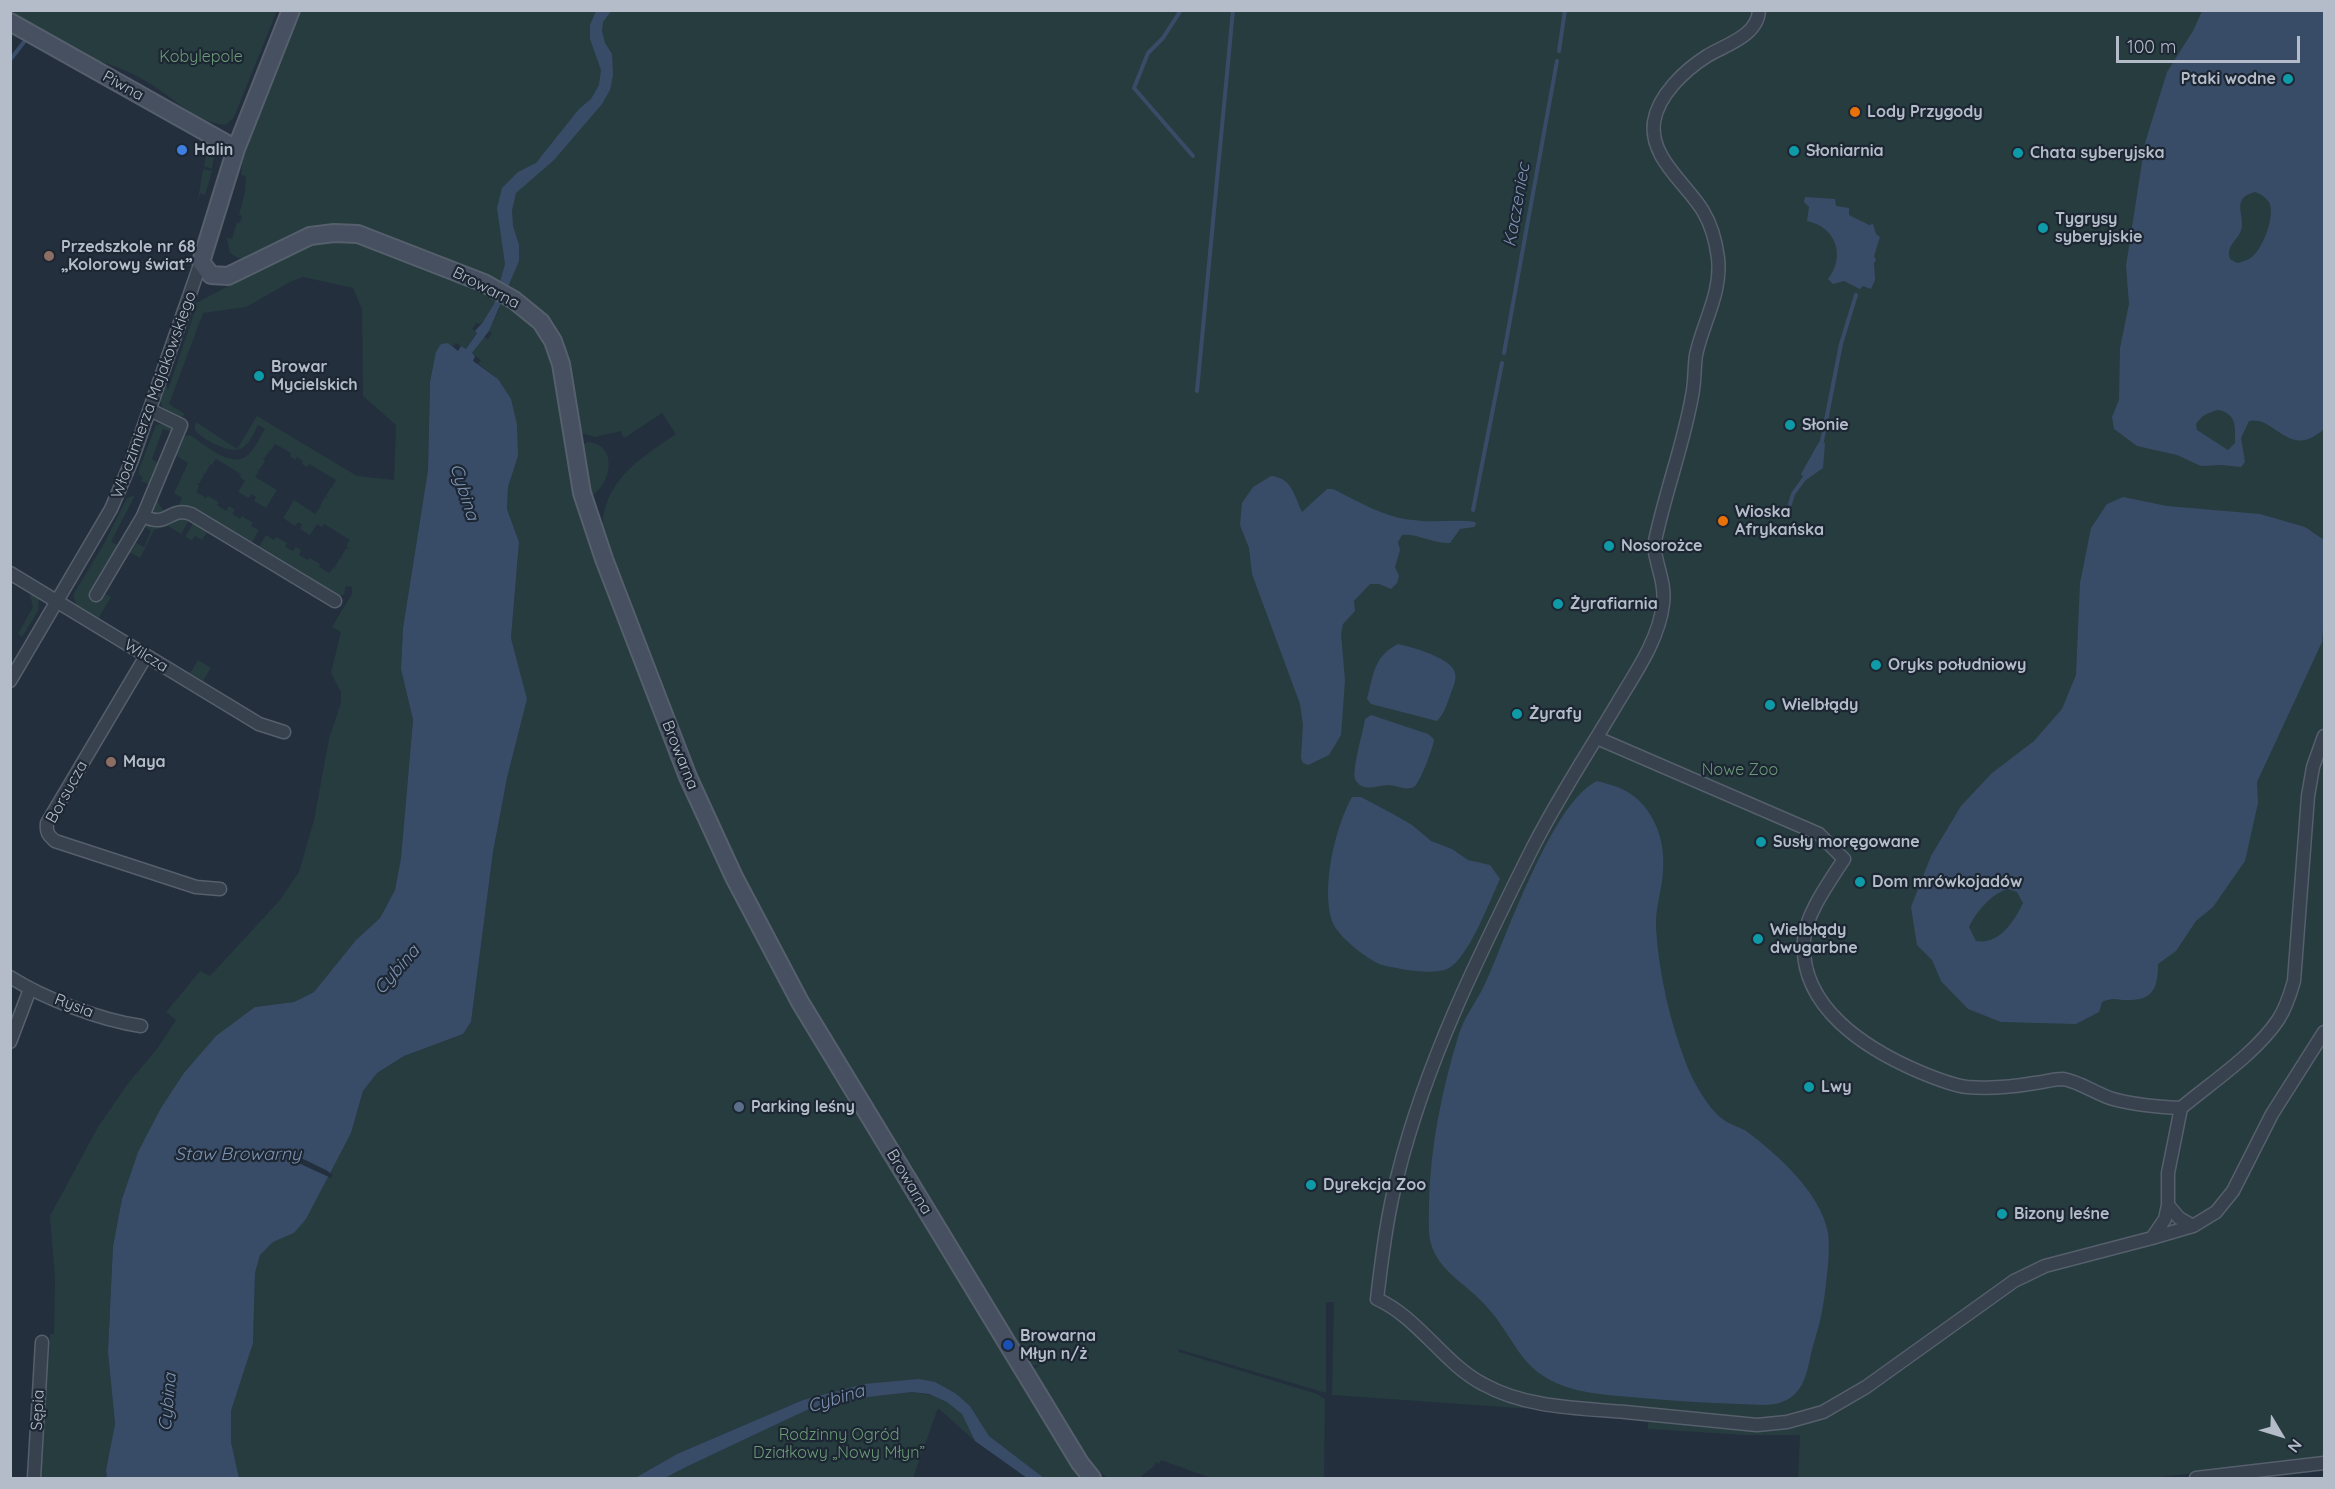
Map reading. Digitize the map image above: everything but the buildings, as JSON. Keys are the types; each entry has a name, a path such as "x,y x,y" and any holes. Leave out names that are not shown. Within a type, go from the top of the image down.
{"street":[{"path":"201,262 237,148 291,10"},
{"path":"1760,10 1755,23 1748,32 1690,68 1664,98 1654,120 1654,133 1667,164 1703,210 1711,226 1716,243 1718,280 1696,356 1692,396 1654,546 1664,589 1663,605 1645,656 1530,853 1457,1006 1428,1079 1398,1175 1377,1299 1398,1313 1472,1378 1498,1392 1517,1398 1567,1407 1756,1425 1772,1425 1823,1412 1866,1387 2014,1281 2045,1266 2193,1226 2216,1212 2234,1191 2272,1114 2325,1032"},
{"name":"Piwna","path":"13,28 237,148"},
{"name":"Browarna","path":"201,262 211,275 228,276 310,236 334,232 358,234 484,283 514,300 541,322 553,340 561,364 579,476 591,523 688,777 716,839 762,933 800,1002 1080,1463 1092,1479"},
{"name":"Włodzimierza Majakowskiego","path":"10,681 58,603 111,509 150,410 201,262"},
{"path":"96,595 143,516 181,425 150,410"},
{"path":"143,516 155,522 165,520 173,513 184,511 191,514 335,601"},
{"name":"Wilcza","path":"10,573 260,724 284,732"},
{"name":"Borsucza","path":"146,657 47,823 47,830 49,836 65,844 196,887 219,889"},
{"path":"2152,1238 2165,1219 2168,1204 2168,1173 2181,1108 2259,1042 2278,1020 2288,1002 2294,981 2308,796 2313,766 2325,736"},
{"path":"1597,738 1819,834 1844,859 1810,919 1804,938 1804,957 1808,978 1833,1015 1844,1027 1875,1050 1911,1068 1960,1086 1996,1089 2064,1079 2112,1099 2142,1106 2181,1108"},
{"name":"Rysia","path":"10,977 30,990 118,1023 141,1026"},
{"path":"10,1042 30,990"},
{"path":"2168,1204 2179,1218 2193,1226"},
{"name":"Sępia","path":"34,1479 42,1342"},
{"path":"2196,1479 2325,1463"}],"green space":[{"name":"Kobylepole","path":"11,10 277,11 234,117 226,125 199,117 133,74 102,62 101,66 11,16"},
{"name":"Nowe Zoo","path":"297,11 2324,11 2324,1459 2150,1478 1798,1478 1800,1435 1745,1435 1648,1429 1648,1422 1590,1413 1332,1395 1334,1302 1326,1302 1326,1393 1178,1349 1179,1352 1317,1394 1325,1399 1324,1478 1211,1478 1161,1460 1159,1464 1156,1462 1141,1478 1109,1478 1091,1461 1058,1412 1033,1370 1040,1365 1031,1365 1003,1318 999,1319 777,949 694,775 602,533 608,499 615,486 636,463 676,434 662,413 626,437 623,437 621,431 595,437 581,433 549,320 528,299 515,291 371,230 353,226 317,226 299,232 248,258 238,258 230,253 227,238 232,239 237,222 240,223 242,216 239,215 245,192 246,176 241,175 243,151"},
{"path":"207,150 214,155 212,169 204,166"},
{"path":"203,169 212,171 205,195 200,193 197,206"},
{"path":"332,240 365,244 474,287 508,305 528,320 545,342 555,373 568,452 683,781 1017,1370 1014,1372 1079,1478 1044,1478 989,1436 970,1406 935,1382 803,1400 677,1454 635,1478 239,1478 231,1442 231,1411 253,1343 255,1273 260,1255 273,1242 294,1233 351,1133 363,1091 377,1073 404,1056 463,1034 471,1022 493,852 507,778 527,699 511,638 519,542 507,509 508,487 518,456 498,379 478,364 481,360 472,353 483,336 488,339 492,333 489,331 500,307 482,323 476,323 472,329 477,332 466,349 456,343 453,347 448,343 430,382 428,470 403,628 401,669 413,720 401,858 395,890 380,918 356,940 314,992 294,1002 255,1007 138,1152 122,1199 113,1246 108,1352 115,1424 106,1470 107,1478 38,1478 43,1377 49,1360 50,1334 54,1334 55,1279 50,1216 98,1127 176,1020 166,1012 200,971 210,976 280,900 299,872 314,820 329,739 341,703 341,692 331,673 341,632 332,627 352,594 352,587 346,586 344,594 339,597 258,548 266,535 274,540 276,537 287,543 285,547 293,551 296,547 301,550 299,555 320,564 319,567 329,573 334,567 337,569 335,567 340,558 343,559 341,557 346,548 350,549 346,546 350,540 324,524 322,527 317,524 310,535 300,529 302,524 298,522 295,526 283,518 294,500 315,514 320,507 323,510 320,506 325,497 329,499 326,496 331,487 336,489 332,487 336,480 309,464 307,467 297,457 295,460 290,456 291,453 275,444 271,450 267,448 270,450 264,459 261,458 265,461 259,470 255,468 259,471 255,477 277,490 266,508 254,501 256,497 252,494 249,498 238,492 245,481 240,477 241,474 216,459 212,465 208,463 210,465 205,474 202,473 204,475 199,484 196,483 199,486 196,492 219,502 217,505 226,511 229,506 235,510 232,514 240,519 242,516 253,523 251,526 259,530 251,544 191,507 179,505 182,498 174,493 188,463 177,456 171,465 183,436 190,435 227,458 242,458 249,454 265,429 258,425 245,446 237,450 232,450 218,446 200,435 195,428 196,422 237,449 257,416 357,476 394,480 396,425 363,396 362,309 353,288 303,277 246,307 203,313 169,404 185,414 181,418 163,409 160,400 166,383 168,390 196,308 194,304 306,246"},
{"path":"163,421 171,426 172,432 163,429 152,459 159,464 150,485 141,481 143,478 139,474 139,469 156,425"},
{"path":"587,442 597,444 604,449 609,465 604,483 590,497 580,447"},
{"path":"171,465 159,494 162,482"},
{"path":"159,494 158,502 164,512 152,514 151,512"},
{"path":"135,495 111,542 132,551 136,543 144,547 151,531 144,526 163,527 181,516 190,519 181,534 168,526 154,530 140,558 129,552 104,593 111,597 97,621 74,607 76,603 73,595 105,542 127,498"},
{"path":"194,522 208,530 202,540 195,536 192,540 185,537"},
{"path":"32,592 39,596 38,611 22,637 18,634 33,607 30,595"},
{"path":"198,660 211,668 203,681 190,673"},
{"name":"Rodzinny Ogród Działkowy „Nowy Młyn”","path":"912,1392 933,1396 953,1405 965,1418 975,1441 938,1408 913,1478 665,1478 807,1410 868,1397"}],"water":[{"name":"Staw Browarny","path":"596,11 611,11 603,22 602,31 605,43 612,54 613,75 610,90 602,104 554,160 516,193 512,210 513,226 519,245 519,261 489,331 472,353 475,356 473,361 498,379 511,399 517,425 518,456 508,487 507,509 519,542 511,638 527,699 507,778 493,852 471,1022 463,1034 404,1056 377,1073 363,1091 351,1133 306,1219 294,1233 273,1242 260,1255 255,1273 253,1343 231,1411 231,1442 239,1478 107,1478 106,1470 115,1424 108,1352 113,1246 122,1199 138,1152 161,1108 184,1073 216,1036 255,1007 294,1002 314,992 356,940 380,918 395,890 401,858 413,720 401,669 403,628 428,470 430,382 436,352 441,344 448,343 458,351 461,346 466,349 477,333 475,331 494,304 505,264 497,208 502,188 518,172 536,163 579,109 591,99 599,85 601,70 590,39 590,25"},
{"path":"2202,11 2324,11 2324,429 2312,438 2301,440 2283,435 2267,424 2249,421 2241,438 2245,462 2241,467 2201,466 2177,455 2137,446 2114,429 2112,417 2119,400 2120,348 2129,304 2126,266 2145,143 2167,72 2193,31","holes":["2255,192 2264,196 2270,204 2269,224 2258,251 2250,258 2237,263 2230,259 2229,251 2242,227 2240,204 2242,199","2218,410 2229,414 2234,422 2235,443 2228,450 2197,430 2196,424 2200,418"]},
{"path":"1805,197 1835,199 1836,206 1849,208 1849,215 1869,225 1873,224 1876,234 1880,237 1874,256 1876,260 1874,263 1875,280 1871,289 1863,286 1860,289 1844,281 1833,284 1828,279 1836,261 1835,244 1825,229 1807,221 1809,207 1804,202"},
{"path":"1819,442 1825,443 1823,468 1806,480 1801,474"},
{"path":"1271,476 1278,477 1288,484 1302,512 1327,489 1333,489 1372,508 1403,519 1467,521 1476,524 1474,527 1460,529 1450,543 1402,535 1398,542 1400,550 1395,567 1399,576 1397,583 1391,589 1379,584 1370,584 1354,601 1355,611 1343,624 1341,634 1345,680 1341,735 1329,755 1308,765 1303,763 1301,758 1303,725 1300,704 1252,574 1249,548 1240,525 1242,503 1253,487"},
{"path":"2123,497 2167,506 2260,514 2305,527 2324,540 2322,642 2257,782 2258,803 2245,861 2213,907 2196,921 2176,951 2158,964 2156,984 2150,994 2138,999 2106,1000 2102,1002 2099,1012 2076,1024 2001,1022 1968,1009 1941,981 1932,960 1917,945 1911,907 1931,856 1961,806 1992,773 2034,741 2062,709 2076,675 2080,583 2091,528 2107,504","holes":["2008,889 2017,892 2023,903 2005,931 1992,939 1976,941 1969,927 1980,909 2002,891"]},
{"path":"1398,644 1439,658 1447,663 1455,673 1454,685 1445,710 1437,721 1371,704 1367,699 1373,674 1379,661"},
{"path":"1371,715 1428,734 1434,739 1420,778 1412,788 1388,785 1364,787 1355,779 1355,767 1365,719"},
{"path":"1597,781 1620,788 1641,802 1655,822 1659,834 1663,859 1656,921 1657,946 1666,998 1675,1032 1687,1066 1702,1096 1718,1116 1746,1131 1784,1163 1807,1189 1824,1218 1828,1233 1829,1258 1819,1325 1802,1384 1791,1397 1777,1404 1703,1402 1610,1395 1579,1390 1550,1380 1526,1361 1481,1300 1446,1269 1435,1254 1431,1242 1429,1205 1434,1140 1447,1076 1461,1028 1486,982 1546,844 1571,805 1584,790"},
{"path":"1352,797 1361,797 1393,814 1412,825 1431,841 1452,849 1468,860 1490,865 1500,879 1463,954 1447,969 1422,972 1379,964 1352,946 1335,927 1329,907 1329,875 1340,824"},
{"name":"Cybina","path":"919,1379 935,1382 955,1393 970,1406 989,1436 1044,1478 1027,1478 975,1441 962,1414 947,1402 929,1394 912,1392 868,1397 807,1410 665,1478 635,1478 677,1454 803,1400 864,1384"}],"pier":[{"path":"297,1156 333,1175 331,1178 294,1161"}],"waterway":[{"path":"1181,10 1163,38 1148,53 1134,88 1193,156"},
{"path":"1197,391 1233,10"},
{"name":"Kaczeniec","path":"1559,51 1565,10"},
{"path":"10,60 24,42"},
{"name":"Kaczeniec","path":"1504,353 1557,61"},
{"path":"1821,446 1841,344 1856,295"},
{"name":"Kaczeniec","path":"1473,510 1502,363"},
{"path":"1790,504 1793,494 1806,476"}],"place":[{"name":"Ptaki wodne","path":"2288,79"},
{"name":"Lody Przygody","path":"1855,112"},
{"name":"Halin","path":"182,150"},
{"name":"Słoniarnia","path":"1794,151"},
{"name":"Chata syberyjska","path":"2018,153"},
{"name":"Tygrysy syberyjskie","path":"2043,228"},
{"name":"Przedszkole nr 68 „Kolorowy świat”","path":"49,256"},
{"name":"Browar Mycielskich","path":"259,376"},
{"name":"Słonie","path":"1790,425"},
{"name":"Wioska Afrykańska","path":"1723,521"},
{"name":"Nosorożce","path":"1609,546"},
{"name":"Żyrafiarnia","path":"1558,604"},
{"name":"Oryks południowy","path":"1876,665"},
{"name":"Wielbłądy","path":"1770,705"},
{"name":"Żyrafy","path":"1517,714"},
{"name":"Maya","path":"111,762"},
{"name":"Susły moręgowane","path":"1761,842"},
{"name":"Dom mrówkojadów","path":"1860,882"},
{"name":"Wielbłądy dwugarbne","path":"1758,939"},
{"name":"Lwy","path":"1809,1087"},
{"name":"Parking leśny","path":"739,1107"},
{"name":"Dyrekcja Zoo","path":"1311,1185"},
{"name":"Bizony leśne","path":"2002,1214"},
{"name":"Browarna Młyn n/ż","path":"1008,1345"}]}
